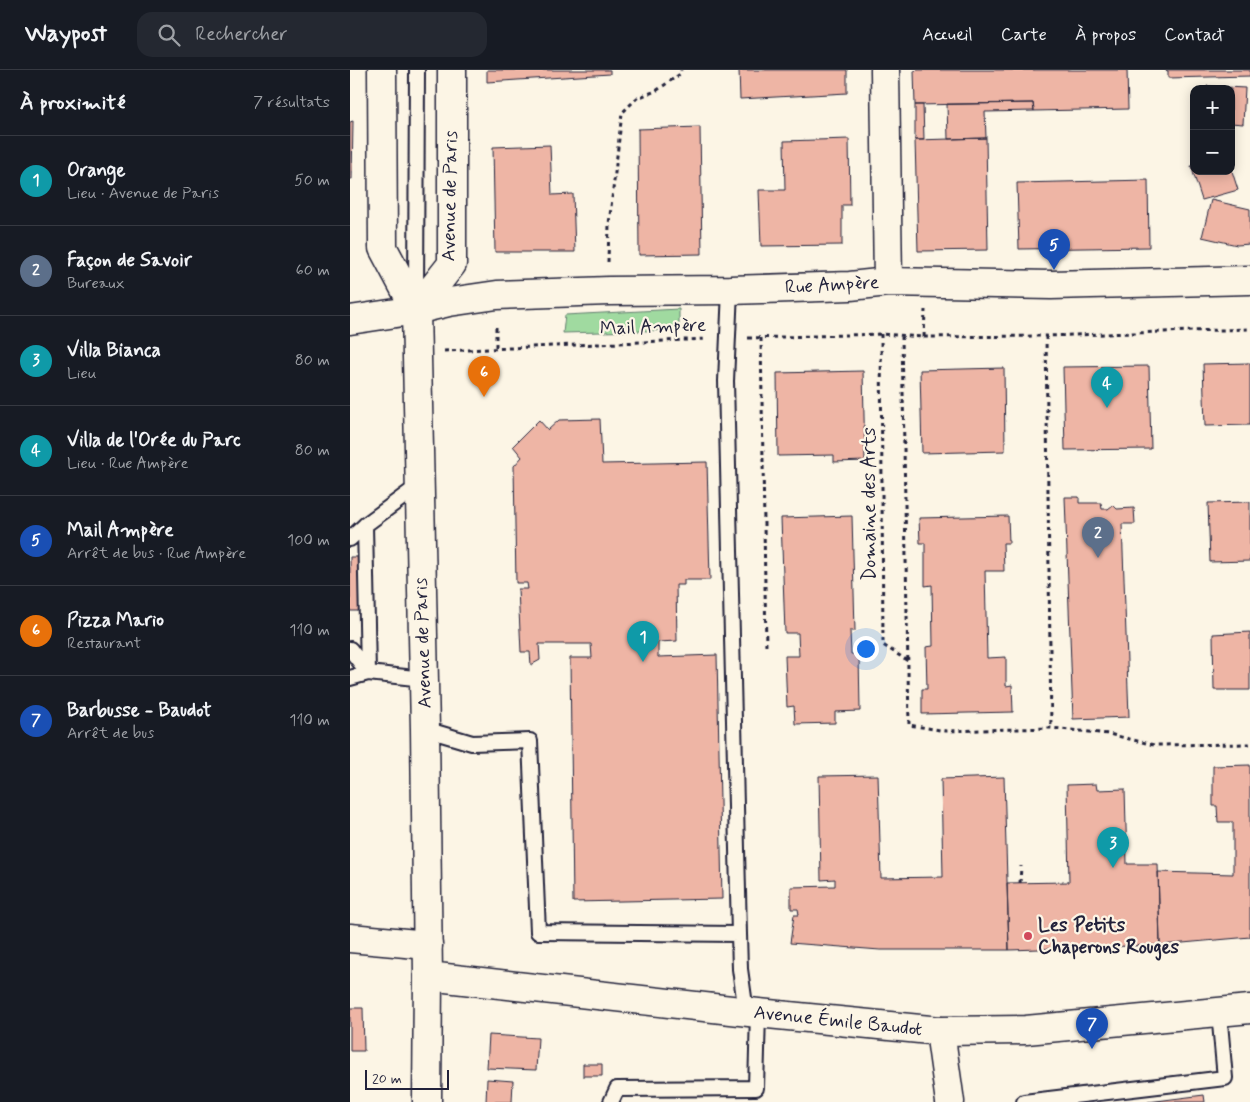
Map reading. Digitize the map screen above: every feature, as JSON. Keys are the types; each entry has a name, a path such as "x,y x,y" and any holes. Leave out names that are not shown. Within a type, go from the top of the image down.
{"street":[{"name":"Avenue de Paris","path":"382,70 383,248 416,310 418,486 425,729 428,945 427,1102"},
{"name":"Avenue de Paris","path":"416,310 452,264 452,70"},
{"path":"885,70 888,282"},
{"name":"Rue Ampère","path":"350,320 497,295 730,290 850,286 888,282 1051,285 1250,280"},
{"path":"350,938 428,945"},
{"name":"Avenue Émile Baudot","path":"428,976 752,1013 940,1031 1026,1030 1250,1009"},
{"path":"940,1031 950,1102"}],"lane":[{"path":"416,310 417,70"},
{"path":"611,1102 617,1088 756,1088 752,1013 740,969 726,381 730,290"},
{"path":"350,539 365,524 418,486"},
{"path":"365,524 368,673"},
{"path":"350,649 368,673"},
{"path":"350,678 368,673 424,680"},
{"path":"425,729 472,743 530,741 538,932 739,934"},
{"path":"1024,1102 1225,1078 1219,1012"}],"path":[{"path":"608,262 609,224 622,114 636,98 656,92 680,74 681,70"},
{"path":"496,318 496,347"},
{"name":"Mail Ampère","path":"417,353 496,347 728,338 881,334 902,336 1046,336 1250,330"},
{"name":"Domaine des Arts","path":"881,334 883,645 908,661"},
{"path":"902,336 909,724 946,731 1051,728 1109,734 1154,745 1250,744"},
{"path":"1046,336 1051,728"},
{"path":"761,338 766,648"},
{"path":"1020,882 1021,866"}],"green space":[{"path":"679,309 679,330 563,333 565,315"}],"building":[{"path":"487,70 610,70 610,74 487,82"},
{"path":"739,70 847,70 847,93 740,99"},
{"path":"918,70 1127,70 1128,109 1034,111 1033,103 915,105 914,71"},
{"path":"1165,70 1250,70 1250,76 1168,78 1168,71"},
{"path":"1235,87 1245,88 1243,124 1235,123"},
{"path":"1033,103 1034,111 985,112 986,138 948,139 947,104"},
{"path":"915,105 923,105 924,140 915,140"},
{"path":"353,121 352,179 350,179 350,122"},
{"path":"700,127 702,254 639,255 638,129"},
{"path":"986,138 988,250 918,251 915,140"},
{"path":"849,139 850,205 842,205 842,245 761,246 759,190 785,190 784,141"},
{"path":"550,145 552,195 573,194 575,252 495,252 493,147"},
{"path":"1194,175 1233,175 1238,190 1202,200"},
{"path":"1148,180 1149,247 1019,249 1017,183"},
{"path":"1211,200 1250,209 1250,244 1237,245 1202,237"},
{"path":"1250,363 1250,425 1205,426 1203,364"},
{"path":"1149,366 1151,449 1065,450 1063,367"},
{"path":"1004,368 1005,451 922,453 920,370"},
{"path":"863,371 865,461 834,462 834,455 778,456 777,373"},
{"path":"600,419 602,464 707,462 710,580 684,580 684,585 676,585 677,641 658,642 658,657 717,655 722,899 573,902 570,658 592,658 591,644 539,644 540,660 531,665 530,652 521,652 518,589 528,589 527,583 516,583 514,466 522,457 513,446 539,420 548,430 559,420"},
{"path":"1065,497 1079,497 1079,503 1101,503 1102,509 1108,509 1113,505 1117,509 1134,508 1135,524 1122,524 1129,717 1073,719"},
{"path":"1250,502 1250,561 1210,562 1208,503"},
{"path":"852,516 855,631 850,631 851,654 859,654 860,711 835,712 835,723 795,724 794,706 787,707 785,656 799,656 798,633 785,633 781,518"},
{"path":"1008,516 1009,543 1003,543 1004,571 985,571 987,658 1006,657 1006,686 1012,685 1013,712 922,714 922,689 927,689 926,647 933,646 932,585 925,586 925,543 920,543 919,518"},
{"path":"350,557 369,557 370,611 350,611"},
{"path":"1250,632 1250,690 1214,690 1213,634"},
{"path":"1250,765 1250,937 1160,945 1158,872 1233,874 1233,822 1218,822 1217,806 1213,806 1213,766"},
{"path":"878,775 881,878 943,877 941,779 1004,777 1009,950 880,950 790,943 794,915 799,915 798,909 791,909 791,887 835,886 835,879 821,880 819,776"},
{"path":"1096,784 1097,790 1125,789 1127,864 1158,864 1160,945 1009,950 1007,883 1069,882 1067,785"},
{"path":"350,1008 363,1008 364,1051 350,1051"},
{"path":"489,1035 538,1038 536,1070 487,1068"},
{"path":"583,1064 602,1064 602,1076 583,1076"},
{"path":"487,1079 513,1081 512,1102 486,1102"},
{"path":"1204,1095 1205,1102 1148,1102"}],"place":[{"name":"Mail Ampère","path":"1054,270"},
{"name":"Pizza Mario","path":"484,397"},
{"name":"Villa de l'Orée du Parc","path":"1107,408"},
{"name":"Façon de Savoir","path":"1098,558"},
{"name":"Orange","path":"643,662"},
{"name":"Villa Bianca","path":"1113,868"},
{"name":"Les Petits Chaperons Rouges","path":"1028,936"},
{"name":"Barbusse - Baudot","path":"1092,1049"}]}
